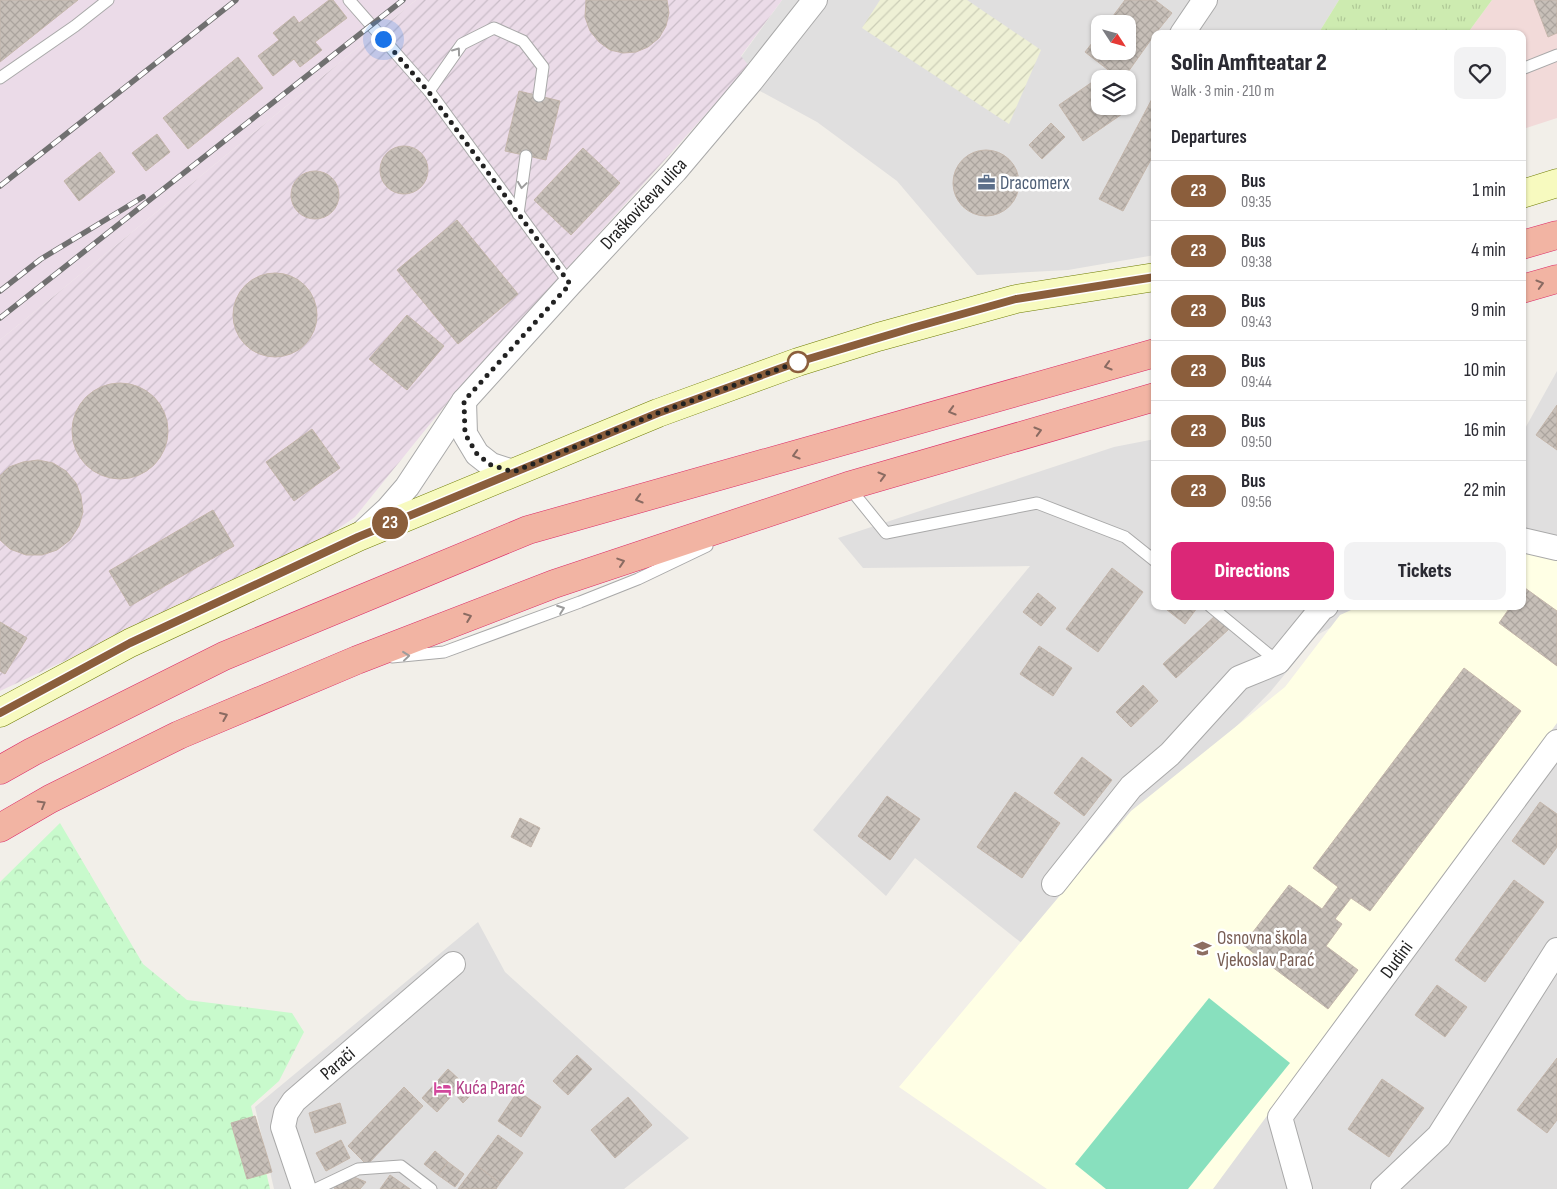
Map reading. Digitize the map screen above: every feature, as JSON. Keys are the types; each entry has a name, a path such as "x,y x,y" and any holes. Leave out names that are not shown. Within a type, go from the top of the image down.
{"highway":[{"path":"1526,245 1557,235"},
{"path":"1526,288 1557,279"},
{"path":"0,770 32,752 224,656 528,530 1151,354"},
{"path":"0,828 50,799 179,735 358,660 554,584 848,486 1151,398"}],"main road":[{"path":"1526,193 1557,183"},
{"path":"1,712 130,643 358,537 658,413 798,362 878,337 1016,299 1151,278"}],"street":[{"name":"Draškovićeva ulica","path":"358,537 388,509 407,487 464,401 675,171 751,81 815,0"},
{"path":"1185,30 1205,0"},
{"path":"464,401 465,434 477,454 491,465 513,472"},
{"path":"1526,541 1557,548"},
{"path":"1054,884 1131,787 1170,754 1239,678 1278,662 1320,610"},
{"name":"Dudini","path":"1300,1189 1280,1117 1557,742"},
{"path":"1384,1189 1439,1136 1557,950"},
{"name":"Parači","path":"304,1189 283,1127 286,1113 294,1101 452,964"}],"lane":[{"path":"0,78 76,26 108,0"},
{"path":"349,0 428,91 570,284"},
{"path":"428,91 462,44 494,28 523,41 543,67 539,96"},
{"path":"1526,67 1557,55"},
{"path":"518,214 526,156"},
{"path":"848,486 886,533 1037,503 1126,536 1151,558"},
{"path":"1215,610 1278,662"},
{"path":"316,1189 358,1169 401,1166 431,1189"}],"shaded area":[{"path":"0,0 416,0 0,340"},
{"path":"416,0 782,0 741,56 749,66 447,403 355,517 319,542 0,691 0,340"},
{"path":"782,0 1339,0 1320,30 1151,30 1151,256 1068,270 977,275 897,181 817,122 738,79 741,57"},
{"path":"880,0 967,0 1041,50 1009,124 862,28"},
{"path":"1492,0 1557,0 1557,118 1526,128 1526,30 1470,30"},
{"path":"1557,371 1557,1189 1188,1189 1520,610 1526,610 1526,427"},
{"path":"1151,440 1151,610 1364,610 1317,635 1271,691 1024,945 915,858 886,896 813,830 1030,566 863,568 838,538 1114,447"},
{"name":"Osnovna škola Vjekoslav Parać","path":"1526,550 1557,561 1557,723 1213,1189 1047,1189 899,1087 1131,811 1285,687 1340,615 1351,610 1526,610"},
{"path":"478,922 505,972 689,1138 624,1189 274,1189 255,1107"}],"green space":[{"path":"1339,0 1492,0 1470,30 1320,30"},
{"path":"60,823 143,964 187,1000 292,1013 304,1032 279,1081 251,1106 270,1189 0,1189 0,882"},
{"path":"1209,998 1290,1063 1188,1189 1106,1189 1075,1164"}],"building":[{"path":"0,0 78,0 0,62"},
{"path":"329,0 333,0 347,18 315,42 322,50 300,67 294,59 273,76 258,56 279,40 273,33 294,16 299,23"},
{"path":"586,0 667,0 669,13 666,26 659,38 648,47 636,52 623,53 610,50 599,42 590,31 585,17"},
{"path":"1125,0 1155,0 1172,13 1158,30 1151,30 1151,40 1129,70 1108,70 1095,60 1136,60 1136,15 1114,15"},
{"path":"1534,0 1557,0 1557,33 1548,37"},
{"path":"1091,44 1091,57 1085,52"},
{"path":"238,57 263,88 188,149 163,118"},
{"path":"1091,83 1091,115 1121,115 1083,141 1059,105"},
{"path":"519,91 560,101 546,160 505,151"},
{"path":"1151,101 1151,159 1123,211 1099,199"},
{"path":"1051,123 1065,137 1042,159 1029,145"},
{"path":"157,134 170,152 146,171 132,153"},
{"path":"399,146 409,146 421,153 428,165 428,175 421,187 409,194 399,194 391,190 384,183 380,175 380,165 384,157 391,150"},
{"path":"583,148 620,183 571,235 534,200"},
{"name":"Dracomerx","path":"980,150 992,150 1004,155 1014,165 1019,177 1017,196 1004,211 992,216 980,216 968,211 958,201 953,189 953,177 958,165 968,155"},
{"path":"100,152 115,172 79,201 64,181"},
{"path":"310,171 320,171 332,178 339,190 339,200 332,212 320,219 310,219 302,215 295,208 291,200 291,190 295,182 302,175"},
{"path":"457,220 518,294 458,344 397,270"},
{"path":"275,273 291,276 305,285 314,299 317,315 314,331 305,345 291,354 275,357 259,354 245,345 236,331 233,315 236,299 245,285 259,276"},
{"path":"407,315 444,346 407,390 369,359"},
{"path":"120,383 138,387 154,397 164,413 168,431 164,449 154,465 138,475 120,479 102,475 86,465 76,449 72,431 76,413 86,397 102,387"},
{"path":"1557,405 1557,450 1536,435"},
{"path":"312,429 340,468 294,501 266,462"},
{"path":"38,460 53,463 66,471 76,483 81,496 83,512 79,526 70,540 57,550 42,555 26,555 10,549 0,540 0,476 9,467 23,462"},
{"path":"213,510 234,546 130,606 109,571"},
{"path":"1112,568 1143,592 1098,652 1066,629"},
{"path":"1526,589 1557,611 1557,666 1499,623 1508,610 1526,610"},
{"path":"1038,593 1056,608 1041,626 1023,612"},
{"path":"1167,610 1196,610 1185,624"},
{"path":"1216,615 1229,629 1176,678 1163,664"},
{"path":"0,622 27,638 5,674 0,671"},
{"path":"1039,646 1072,668 1053,696 1020,674"},
{"path":"1464,668 1521,711 1370,911 1351,898 1335,919 1342,924 1326,946 1358,970 1328,1009 1243,945 1289,885 1322,909 1338,887 1313,868"},
{"path":"1143,685 1158,701 1131,727 1116,712"},
{"path":"1082,757 1112,780 1084,816 1054,793"},
{"path":"1015,792 1060,823 1022,878 977,847"},
{"path":"887,796 920,819 890,860 858,836"},
{"path":"1540,802 1557,814 1557,847 1544,865 1512,841"},
{"path":"520,818 540,828 531,847 511,837"},
{"path":"1514,880 1544,902 1485,982 1455,960"},
{"path":"1437,985 1467,1007 1445,1037 1415,1015"},
{"path":"577,1055 592,1069 568,1095 553,1081"},
{"path":"1557,1058 1557,1120 1547,1133 1517,1110"},
{"path":"448,1069 463,1083 437,1112 422,1098"},
{"path":"1382,1079 1424,1108 1389,1157 1348,1129"},
{"path":"469,1082 477,1089 463,1103 456,1095"},
{"path":"404,1087 423,1106 367,1165 348,1146"},
{"path":"518,1091 541,1107 521,1137 498,1121"},
{"path":"628,1097 652,1125 615,1158 591,1130"},
{"path":"340,1103 346,1123 315,1133 309,1113"},
{"path":"255,1116 272,1172 247,1179 231,1123"},
{"path":"498,1135 523,1153 500,1183 476,1165"},
{"path":"341,1140 350,1158 326,1171 316,1153"},
{"path":"435,1151 448,1162 438,1175 424,1164"},
{"path":"448,1162 464,1174 455,1187 438,1175"},
{"path":"476,1165 500,1183 496,1189 458,1189"},
{"path":"390,1175 410,1189 380,1189"},
{"path":"344,1177 354,1177 366,1182 360,1189 335,1189 332,1184"}],"railway":[{"path":"0,186 236,0"},
{"path":"0,318 403,0"},
{"path":"0,291 41,259 143,197"}],"bus line":[{"name":"23","path":"0,713 130,643 358,537 658,413 798,362 878,337 1016,299 1151,278"}],"place":[{"name":"Dracomerx","path":"986,183"},
{"name":"Osnovna škola Vjekoslav Parać","path":"1203,949"},
{"name":"Kuća Parać","path":"442,1088"}],"route":[{"path":"383,39 428,91 570,284 464,401 465,434 477,454 491,465 513,472 658,413 798,362"}]}
